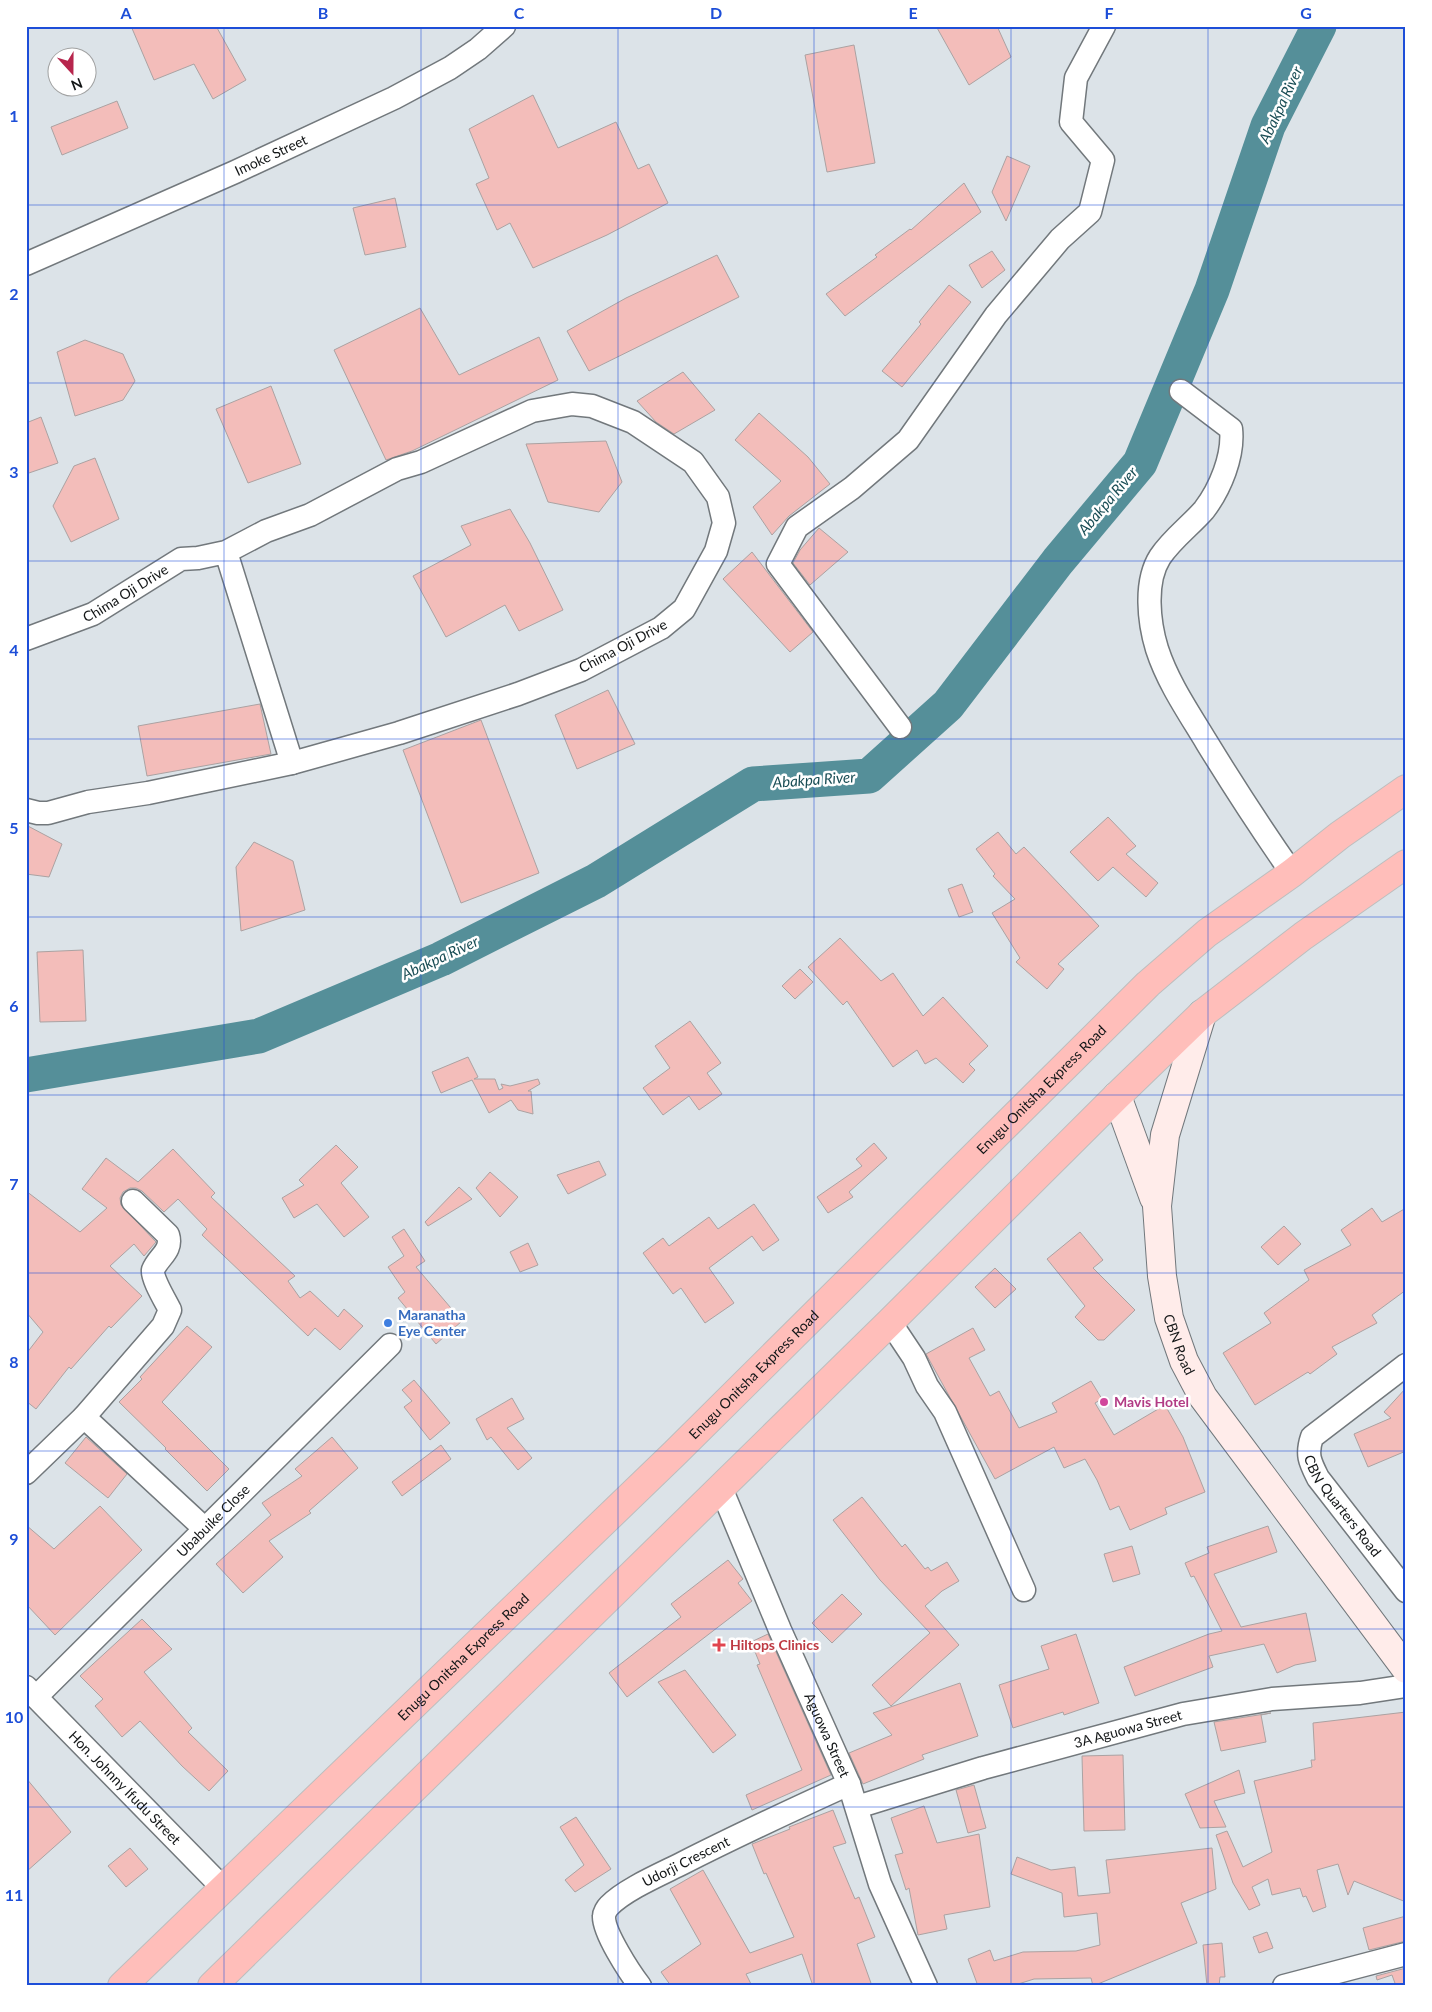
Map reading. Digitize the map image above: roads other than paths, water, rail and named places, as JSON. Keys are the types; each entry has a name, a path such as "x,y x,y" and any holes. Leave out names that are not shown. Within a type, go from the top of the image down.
{"highway":[{"name":"Enugu Onitsha Express Road","path":"122,1986 675,1453 1148,984 1207,933 1406,789"},
{"path":"212,1986 1202,1014 1303,936 1406,864"}],"main road":[{"name":"CBN Road","path":"1202,1014 1165,1135 1157,1206 1162,1276 1169,1318 1184,1362 1203,1397 1406,1669"},
{"path":"1117,1096 1157,1206"}],"street":[{"name":"Imoke Street","path":"26,264 235,172 394,98 457,63 478,49 504,26"},
{"path":"900,727 778,564 796,527 852,488 908,440 996,315 1060,239 1090,212 1103,160 1071,122 1076,78 1104,26"},
{"path":"1181,391 1231,429 1232,441 1220,482 1204,509 1160,557 1155,567 1150,600 1157,649 1172,685 1187,710 1254,819 1292,873"},
{"name":"Chima Oji Drive","path":"26,639 93,614 119,600 167,566 181,559 198,558 226,552 266,531 310,514 397,469 422,462 532,410 563,406 592,406 633,422 693,462 718,497 724,523 716,551 684,609 661,628 581,670 518,694 399,733 292,763 88,802 48,813 26,810"},
{"path":"226,552 292,763"},
{"path":"26,1473 84,1417 163,1326 170,1310 153,1277 154,1270 168,1248 170,1241 168,1235 132,1201"},
{"path":"890,1322 914,1358 927,1386 945,1412 1024,1590"},
{"name":"Ubabuike Close","path":"31,1692 205,1529 390,1345"},
{"name":"CBN Quarters Road","path":"1406,1365 1312,1437 1308,1449 1310,1462 1318,1478 1406,1591"},
{"path":"84,1417 205,1529"},
{"name":"Aguowa Street","path":"721,1488 780,1630 849,1784 880,1884 926,1986"},
{"name":"3A Aguowa Street","path":"857,1807 983,1768 1183,1714 1272,1699 1360,1693 1406,1686"},
{"name":"Hon. Johnny Ifudu Street","path":"31,1692 222,1888"},
{"name":"Udorji Crescent","path":"640,1986 628,1971 607,1930 604,1916 607,1907 618,1898 675,1866 849,1784"},
{"path":"1284,1986 1406,1954"}],"waterway":[{"name":"Abakpa River","path":"26,1075 259,1036 441,959 596,881 753,784 869,776 948,705 1058,561 1140,463 1212,290 1268,126 1319,26"}],"place":[{"name":"Maranatha Eye Center","path":"388,1323"},
{"name":"Mavis Hotel","path":"1104,1402"},
{"name":"Hiltops Clinics","path":"719,1645"}]}
